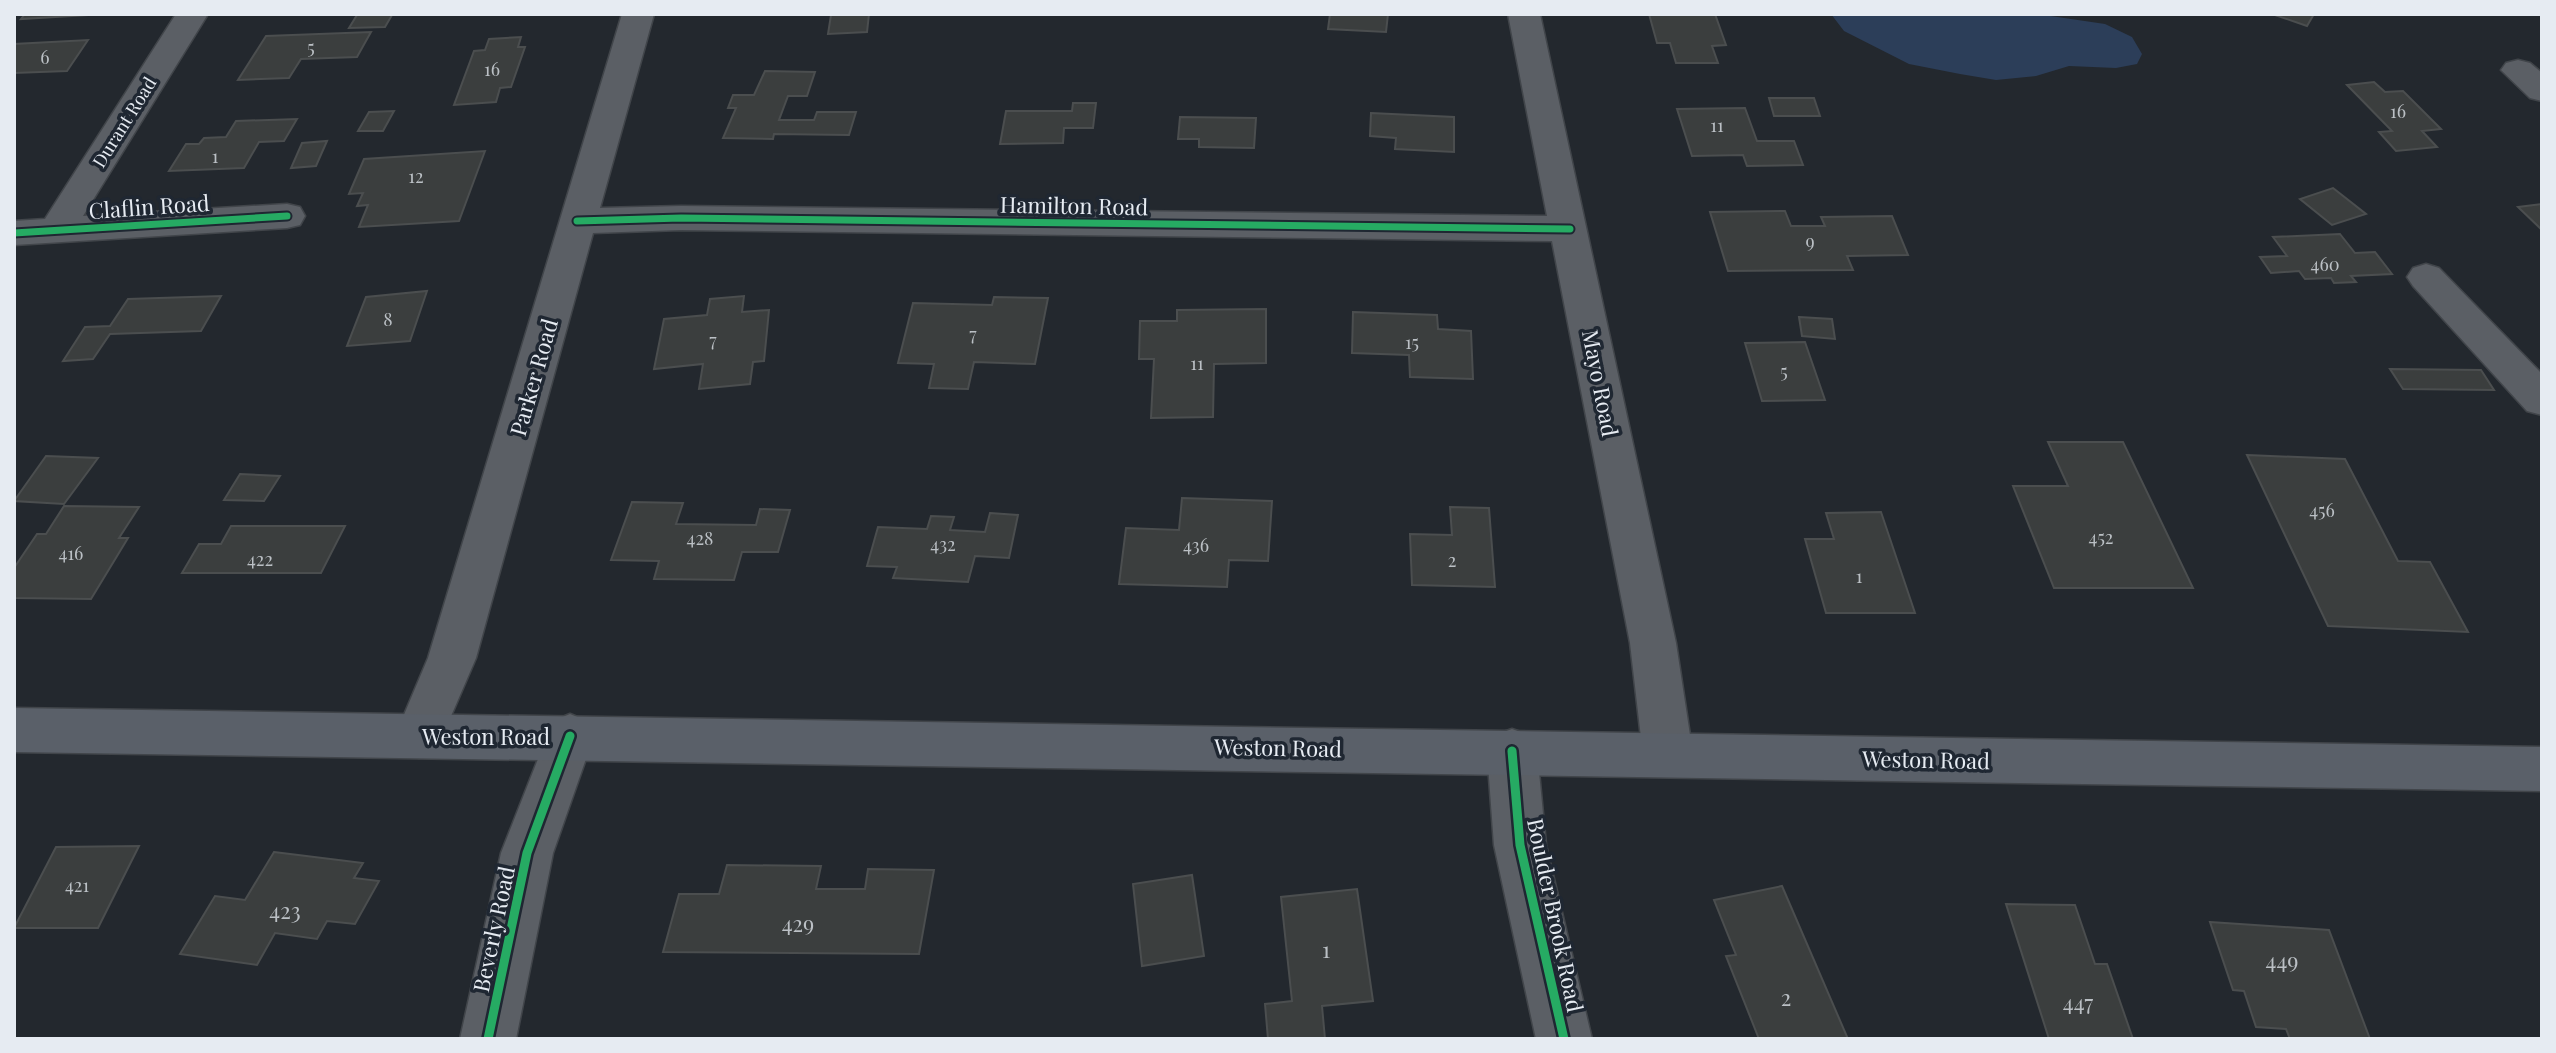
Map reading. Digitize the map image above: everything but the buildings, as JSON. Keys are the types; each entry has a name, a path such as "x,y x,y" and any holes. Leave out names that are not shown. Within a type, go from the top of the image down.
{"main road":[{"name":"Weston Road","path":"14,730 570,736 2542,769"}],"street":[{"name":"Durant Road","path":"56,230 192,14"},
{"name":"Parker Road","path":"419,736 452,658 638,14"},
{"name":"Mayo Road","path":"1524,14 1653,643 1668,755"},
{"path":"2542,74 2518,70 2542,91"},
{"name":"Claflin Road","path":"14,233 287,216"},
{"name":"Hamilton Road","path":"577,221 681,218 1570,229"},
{"path":"2426,277 2542,400"},
{"name":"Beverly Road","path":"488,1039 527,853 570,736"},
{"name":"Boulder Brook Road","path":"1512,751 1520,845 1564,1039"}],"shaded area":[{"path":"1831,14 2037,14 2105,24 2132,37 2142,54 2137,64 2116,68 2069,66 2036,76 1996,80 1909,64 1844,31"}],"cycle path":[{"path":"14,233 287,216"},
{"path":"577,221 681,218 1570,229"},
{"path":"488,1039 527,853 570,736"},
{"path":"1512,751 1520,845 1564,1039"}]}
